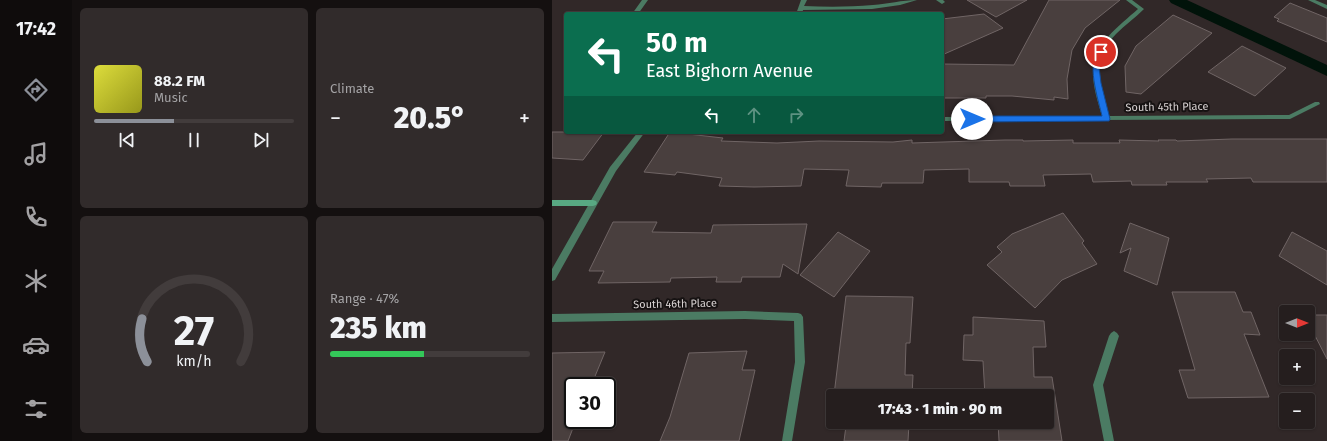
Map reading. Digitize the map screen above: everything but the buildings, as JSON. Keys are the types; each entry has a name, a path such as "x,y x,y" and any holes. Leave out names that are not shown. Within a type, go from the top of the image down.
{"street":[{"path":"636,12 645,0"},
{"path":"804,0 800,11 881,6 914,0"},
{"path":"1106,119 1096,67 1108,40 1141,9 1129,0"},
{"path":"1311,0 1327,7"},
{"name":"South 45th Place","path":"944,119 1290,117 1317,104"},
{"path":"552,277 613,169 640,134"},
{"path":"552,203 593,203"},
{"name":"South 46th Place","path":"552,318 745,315 798,317 800,362 787,441"},
{"path":"1109,441 1098,385 1114,336"}],"waterway":[{"path":"1176,0 1327,71"}],"route":[{"path":"972,119 1106,119 1096,67 1101,52"}]}
